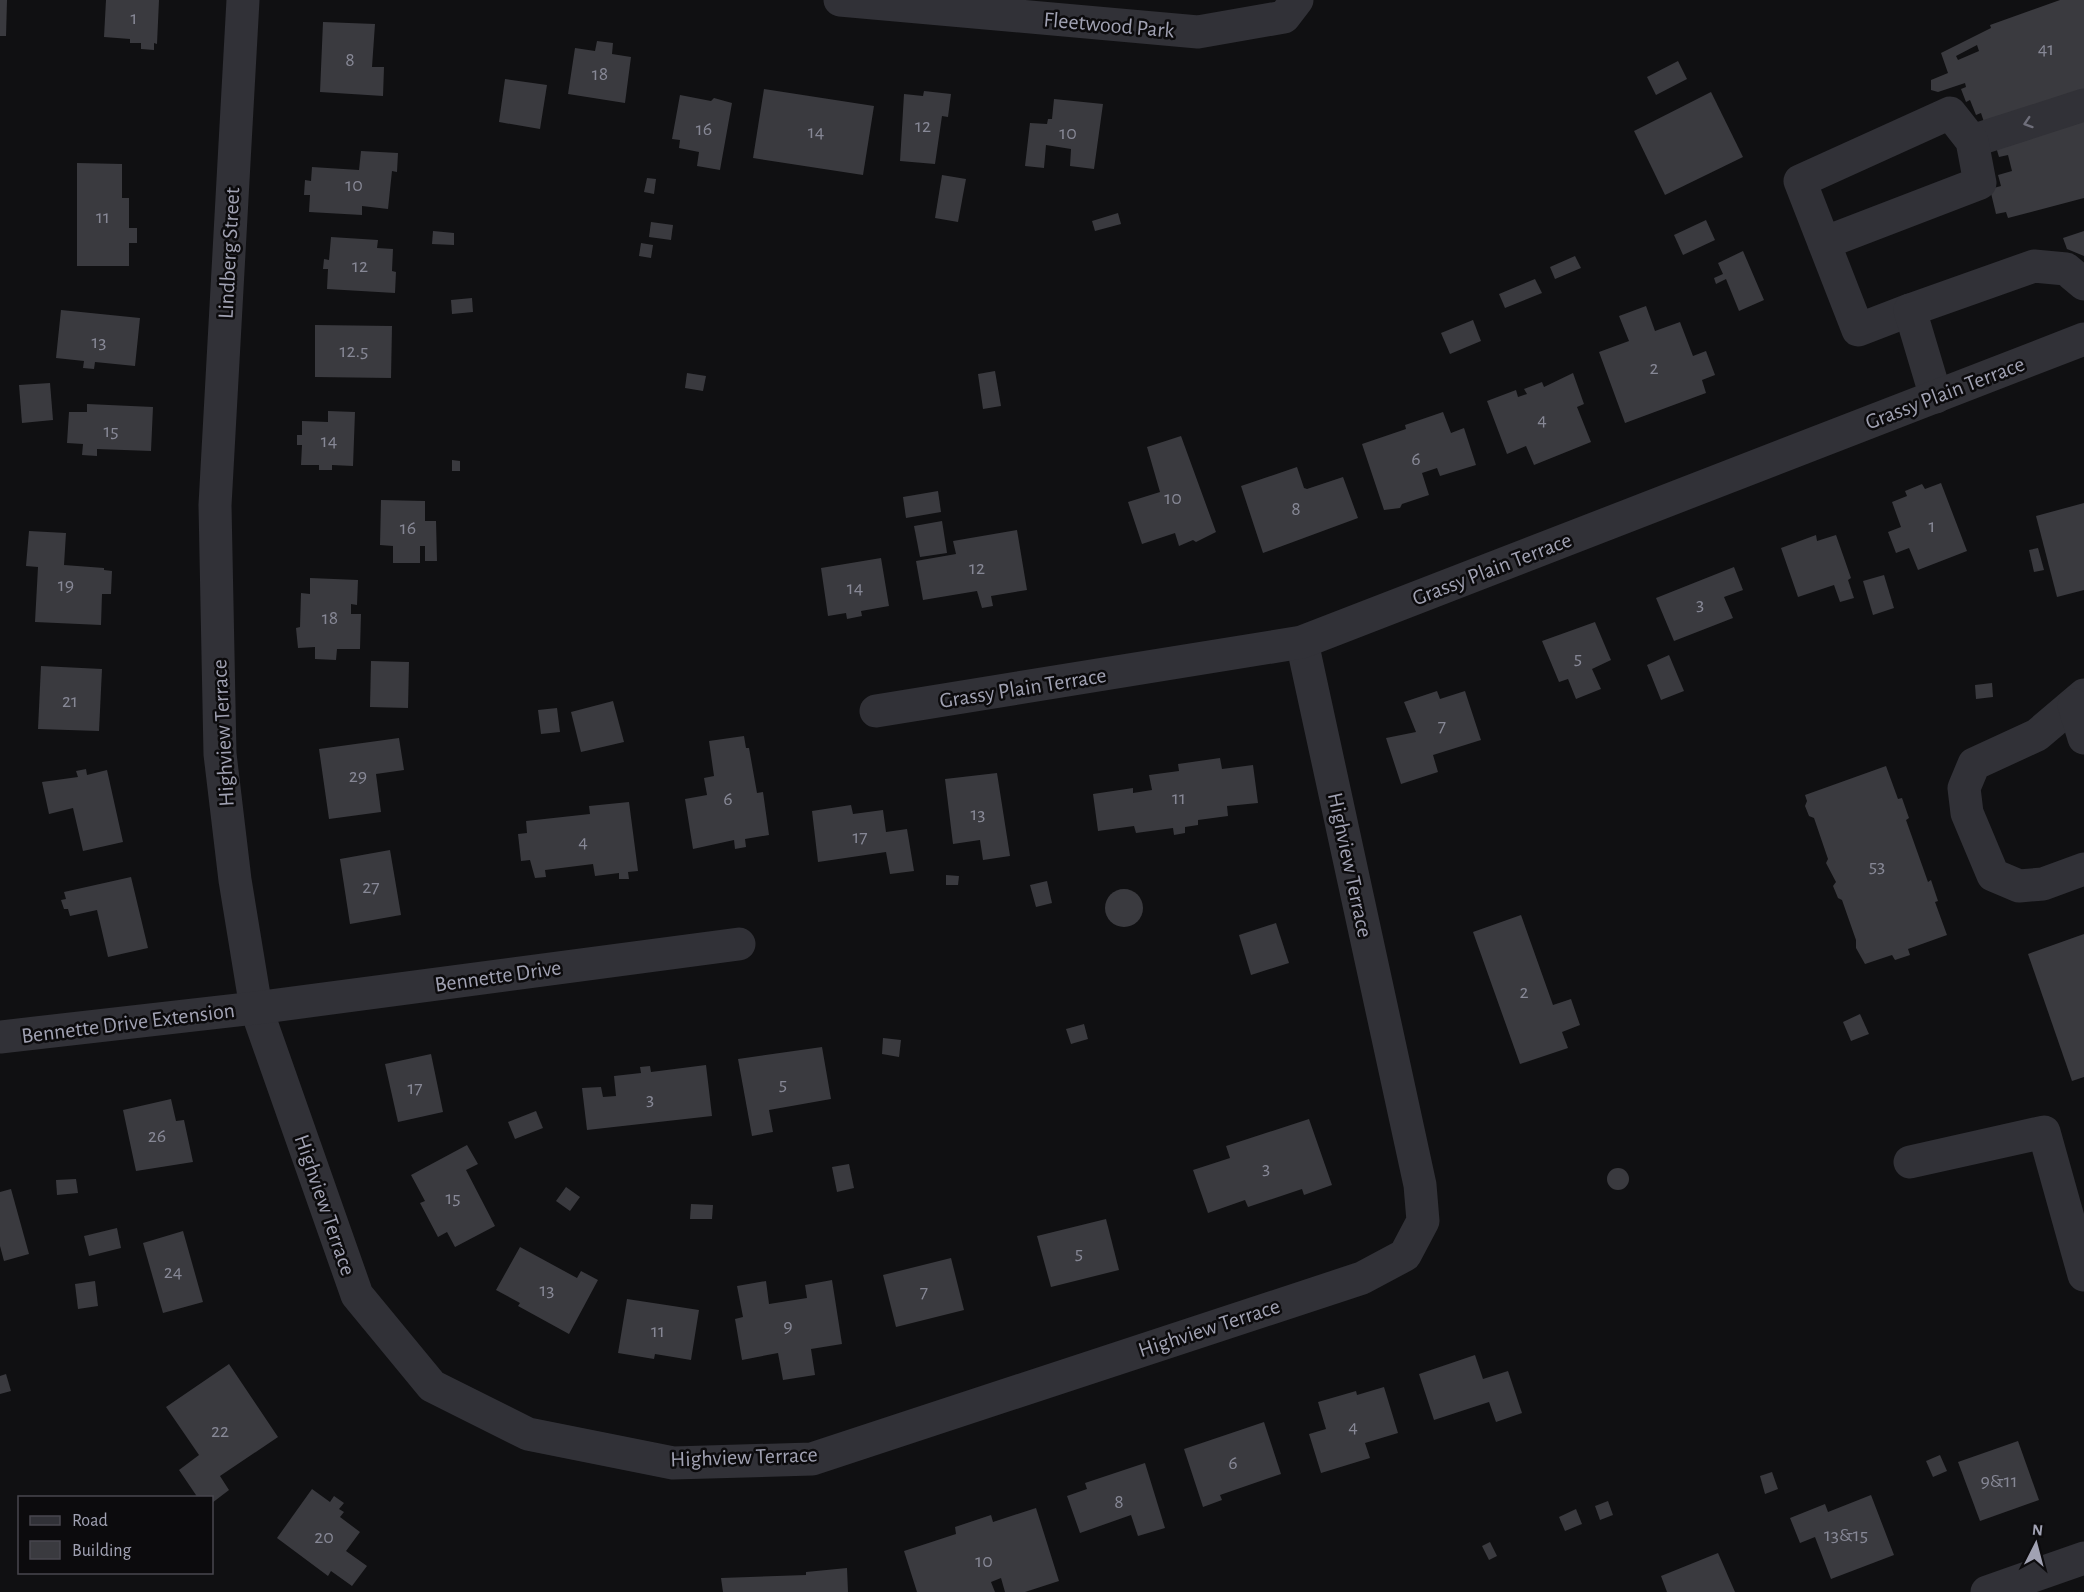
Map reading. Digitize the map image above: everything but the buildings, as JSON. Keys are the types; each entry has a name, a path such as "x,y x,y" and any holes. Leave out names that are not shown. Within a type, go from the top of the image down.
{"street":[{"name":"Lindberg Street","path":"214,506 243,0"},
{"name":"Fleetwood Park","path":"840,0 1198,32 1284,17 1298,0"},
{"path":"1972,141 2084,105"},
{"path":"1824,243 1980,183 1972,141 1950,113 1800,181 1824,243 1858,330 2034,266 2066,269 2084,284"},
{"path":"1910,310 1936,397"},
{"name":"Grassy Plain Terrace","path":"876,711 1302,642 2084,339"},
{"name":"Highview Terrace","path":"214,506 220,754 235,880 256,1008 357,1294 432,1386 528,1434 673,1463 812,1459 1362,1278 1405,1255 1424,1221 1420,1185 1302,642"},
{"path":"2079,700 2084,738"},
{"path":"2079,700 2037,735 1974,764 1964,788 1967,813 1993,875 2019,886 2043,884 2084,869"},
{"name":"Bennette Drive","path":"256,1008 739,944"},
{"name":"Bennette Drive Extension","path":"0,1037 256,1008"},
{"path":"1910,1162 2044,1132 2084,1275"},
{"path":"1987,1592 2084,1558"}]}
